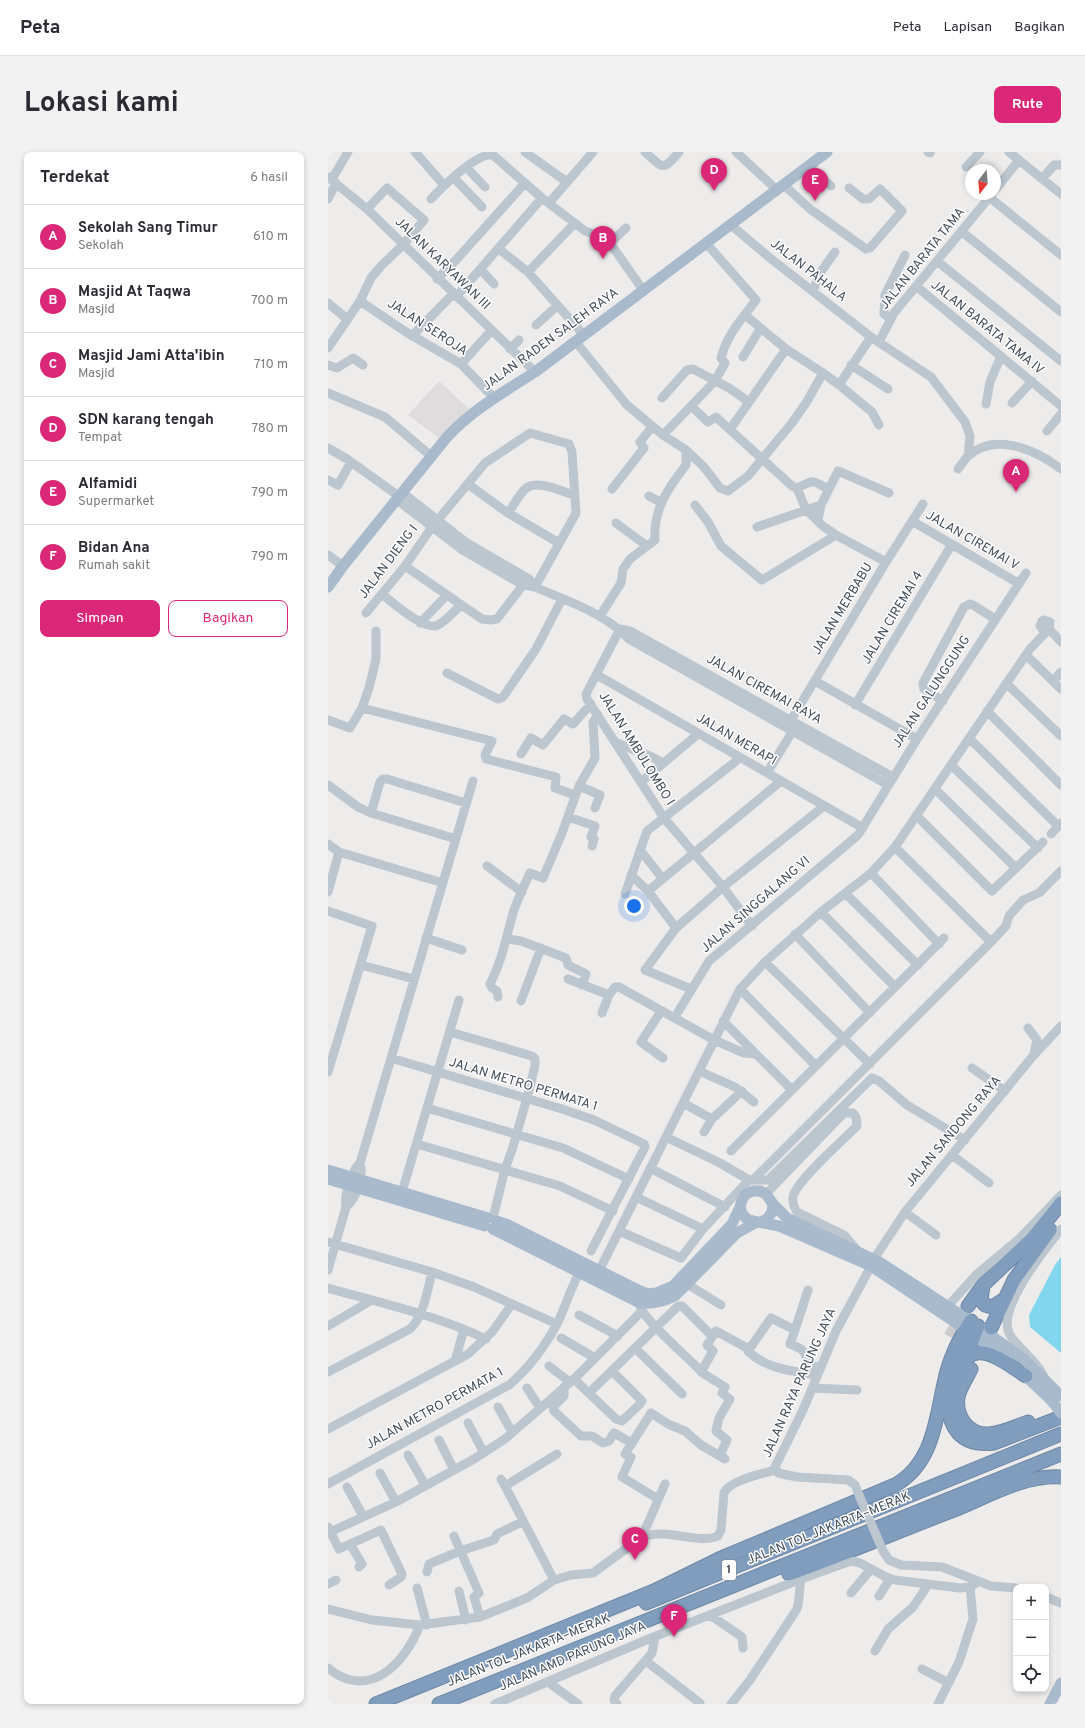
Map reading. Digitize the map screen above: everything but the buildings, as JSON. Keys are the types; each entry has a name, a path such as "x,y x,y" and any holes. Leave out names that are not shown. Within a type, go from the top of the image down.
{"highway":[{"path":"968,1306 983,1285 1032,1239 1061,1203"},
{"path":"991,1328 1003,1300 1019,1272 1061,1216"},
{"path":"983,1285 981,1300 985,1305 992,1307 1003,1300"},
{"path":"972,1328 968,1364 952,1386 948,1402 948,1410 952,1424 963,1436 970,1441 986,1444 1003,1441 1061,1417"},
{"path":"376,1704 654,1591 719,1559 905,1480 917,1468 932,1438 953,1352 972,1328"},
{"path":"926,1450 925,1436 950,1337"},
{"path":"1026,1376 985,1353 973,1354 968,1364 958,1396 958,1411 964,1423 974,1432 988,1434 1061,1412"},
{"name":"JALAN TOL JAKARTA–MERAK","path":"396,1704 1061,1434"},
{"name":"JALAN TOL JAKARTA–MERAK","path":"439,1704 713,1593 856,1538 1061,1454"},
{"path":"713,1593 764,1582 822,1562 1008,1487 1040,1477 1061,1477"},
{"path":"856,1538 956,1509"}],"main road":[{"name":"JALAN RADEN SALEH RAYA","path":"328,587 342,566 400,497 431,456 461,422 494,398 535,372 827,152"},
{"path":"328,1170 354,1183 491,1222"},
{"path":"328,1179 402,1192 491,1222 597,1276 641,1307 665,1302 676,1296 737,1233 768,1218 772,1212 773,1204"},
{"path":"597,1276 648,1294 663,1291 672,1286 732,1224 746,1194 753,1191 760,1191 766,1194 773,1204 787,1218 856,1249 873,1263 972,1328 1025,1360 1044,1378 1056,1398 1061,1412"},
{"path":"740,1207 742,1214 748,1220 779,1226 873,1263 948,1306 1026,1376 1056,1398"},
{"path":"1050,1704 1061,1683"}],"street":[{"path":"328,199 332,180 348,152"},
{"path":"415,152 444,185"},
{"path":"525,152 567,182"},
{"path":"412,336 481,270 546,200 567,182 593,152"},
{"path":"645,152 661,166 668,166 680,152"},
{"path":"736,152 780,188 866,249 870,248 902,211 880,189 869,199 863,199 849,188"},
{"path":"969,164 980,152"},
{"path":"1009,152 1061,194"},
{"path":"431,199 444,185 466,167 476,155 493,155 525,183 585,231 602,237 610,243 643,290"},
{"name":"JALAN BARATA TAMA","path":"1001,183 1019,160"},
{"path":"1042,179 1054,166 1061,165"},
{"path":"809,166 831,186"},
{"path":"466,167 485,187"},
{"path":"454,178 482,207"},
{"name":"JALAN KARYAWAN III","path":"332,180 367,209 454,296 535,372"},
{"path":"437,279 525,183"},
{"path":"328,348 360,301 371,278 403,245 424,220 387,188 367,209"},
{"name":"JALAN BARATA TAMA","path":"838,384 842,382 851,365 875,340 916,286 987,200"},
{"path":"999,200 1061,255"},
{"path":"528,272 575,223"},
{"name":"JALAN PAHALA","path":"731,225 770,258 875,340 931,377 965,422 970,436 968,456"},
{"path":"610,243 626,228"},
{"path":"961,231 1061,312"},
{"path":"663,435 715,381 725,363 721,358 724,346 735,325 745,315 756,300 706,243"},
{"path":"499,249 528,272 557,306 627,405 652,427 686,450 704,467 720,488 728,491 748,476 799,414 824,373"},
{"path":"813,291 820,273 835,252"},
{"path":"891,319 884,314 885,295 905,255"},
{"path":"936,261 1061,361"},
{"path":"481,270 494,284"},
{"name":"JALAN BARATA TAMA IV","path":"916,286 1061,406"},
{"name":"JALAN SEROJA","path":"360,301 412,336 461,364 494,398"},
{"path":"328,303 347,319"},
{"path":"536,325 557,306"},
{"path":"745,315 760,329 786,349 824,373 838,384 872,412 879,425"},
{"path":"743,357 760,329"},
{"path":"461,364 491,331"},
{"path":"510,349 519,340"},
{"path":"731,428 786,349"},
{"path":"986,404 990,382 1001,356"},
{"path":"328,365 337,368 353,358 363,365"},
{"path":"851,365 888,389"},
{"path":"662,398 687,370 693,369 749,402"},
{"path":"1012,403 1032,381"},
{"path":"328,393 385,417 431,456"},
{"path":"691,406 708,422 716,417 731,428 761,460 792,486 797,488 806,510 823,526 836,535 886,562"},
{"path":"1047,431 1061,414"},
{"path":"612,489 644,448 640,442 652,427"},
{"name":"JALAN DIENG I","path":"366,613 406,566 435,524 485,463 530,433 568,444 572,452 576,513 535,587"},
{"path":"958,469 968,456 986,446 1014,445 1054,463 1061,469"},
{"name":"JALAN CIREMAI RAYA","path":"328,448 352,462 475,553 523,585 535,587 600,616 620,629 630,630 790,727 891,781"},
{"path":"600,616 621,583 623,569 626,564 630,559 655,540 654,525 669,486 686,465 686,450"},
{"path":"328,480 338,485 352,462"},
{"path":"818,521 821,505 837,472 839,471 889,493"},
{"path":"797,488 810,481 814,481 828,489"},
{"path":"468,484 508,513 559,543"},
{"path":"508,513 524,489 537,484 574,495"},
{"path":"649,496 662,503"},
{"name":"JALAN MERBABU","path":"768,773 790,727 815,681 886,562 924,504"},
{"path":"695,505 708,522 721,546 762,580 836,535"},
{"path":"757,527 821,505"},
{"name":"JALAN CIREMAI V","path":"912,521 1018,583"},
{"path":"616,522 647,546"},
{"name":"JALAN CIREMAI 4","path":"855,705 952,544"},
{"name":"JALAN CIREMAI RAYA","path":"475,553 529,579 535,587"},
{"path":"328,555 342,566"},
{"path":"406,566 482,619 497,619 523,585"},
{"name":"JALAN GALUNGGUNG","path":"863,828 917,739 1026,573"},
{"path":"382,594 420,623 437,625 462,605"},
{"path":"420,623 447,595"},
{"path":"447,673 498,699 503,697 536,649 562,599"},
{"path":"942,700 924,689 923,683 964,607 970,604 973,605 995,619"},
{"name":"JALAN AMBULOMBO I","path":"620,629 586,694 664,818 723,887 752,926"},
{"path":"597,1276 740,989 765,962 795,934 871,874 895,847 1028,652 1030,645 1045,629 1061,642"},
{"path":"328,720 350,728 362,708 370,688 376,660 376,631"},
{"path":"1028,652 1061,689"},
{"path":"1053,681 1061,672"},
{"name":"JALAN MERAPI","path":"597,675 863,828"},
{"path":"815,681 917,739"},
{"path":"1006,683 1061,736"},
{"path":"520,754 531,738 543,745 564,719 573,724 591,704"},
{"path":"362,708 492,741 485,755 486,759 556,777 555,788 575,795"},
{"path":"987,711 1061,785"},
{"path":"498,997 497,991 492,988 490,984 498,969 508,939 513,912 530,873 543,878 568,817 575,795 595,758 593,722 598,715"},
{"path":"641,782 698,734"},
{"path":"969,738 1060,824 1051,834"},
{"path":"617,743 663,763"},
{"path":"664,818 740,758"},
{"path":"951,765 1040,845 985,898"},
{"path":"371,813 380,782 383,779 466,803"},
{"path":"328,1270 332,1244 346,1207 353,1201 354,1168 360,1163 473,781"},
{"path":"648,892 781,781"},
{"path":"328,785 358,807 371,813 456,839"},
{"path":"579,786 600,795 595,808"},
{"path":"935,789 1016,868"},
{"path":"691,989 645,970 676,928 723,887 824,806"},
{"path":"917,816 992,891"},
{"path":"568,817 595,826 591,837 594,839 592,846"},
{"name":"JALAN AMBULOMBO I","path":"625,894 647,832 664,818"},
{"name":"JALAN SINGGALANG VI","path":"678,1012 709,962 858,835 863,828"},
{"path":"328,844 339,852 443,883"},
{"path":"895,847 991,942"},
{"path":"640,850 663,879"},
{"path":"328,892 339,852"},
{"path":"487,866 522,892"},
{"path":"619,1231 681,1258 703,1229 752,1179 870,1064 991,942 1006,926 1009,916 1023,900 1039,893 1061,871"},
{"path":"731,1151 942,941 871,874"},
{"path":"631,875 648,892 676,928"},
{"path":"846,894 918,965"},
{"path":"328,911 372,926 328,1072"},
{"path":"821,912 895,988"},
{"path":"795,934 870,1013"},
{"path":"426,938 462,950"},
{"path":"508,939 541,948 566,958 568,965 586,974 582,985"},
{"path":"521,1001 541,948"},
{"path":"765,962 843,1040 870,1064"},
{"path":"361,965 414,979"},
{"path":"568,979 609,996"},
{"path":"602,1013 609,996 615,987 619,987 714,1040 744,1053 755,1054"},
{"path":"740,989 816,1066"},
{"path":"402,1192 459,1000"},
{"path":"661,1010 641,1042 663,1058"},
{"path":"724,1021 792,1090"},
{"name":"JALAN SANDONG RAYA","path":"873,1263 905,1212 1033,1056 1061,1026"},
{"path":"1028,1028 1037,1040 1033,1056"},
{"path":"450,1032 532,1056 535,1059 535,1066 527,1098 505,1169 491,1222"},
{"name":"JALAN METRO PERMATA 1","path":"391,1058 527,1098 594,1120 644,1144 613,1212 591,1251"},
{"path":"972,1068 1005,1091"},
{"path":"699,1071 742,1091 754,1102"},
{"path":"666,1137 752,1179 768,1180 872,1078 907,1105 965,1140"},
{"path":"704,1132 712,1119 742,1091"},
{"path":"683,1103 712,1119"},
{"path":"428,1108 517,1133 563,1148 629,1179"},
{"path":"766,1194 844,1113 853,1114 856,1117 856,1126 802,1182 793,1198 793,1206 797,1212 844,1235 856,1249"},
{"path":"417,1144 560,1186 613,1212"},
{"path":"810,1148 823,1160"},
{"path":"952,1155 990,1183"},
{"path":"650,1168 725,1207"},
{"path":"790,1170 802,1182"},
{"path":"948,1306 976,1276 1019,1239 1061,1195"},
{"path":"636,1197 703,1229"},
{"path":"905,1212 936,1235"},
{"path":"1044,1378 1038,1366 1010,1335 1006,1319 1010,1306 1026,1278 1061,1230"},
{"path":"332,1244 432,1272 474,1287 557,1324"},
{"name":"JALAN RAYA PARUNG JAYA","path":"873,1263 839,1325 812,1388 776,1461 776,1470 780,1474 798,1477 848,1480 854,1483 882,1551 889,1560 908,1566 931,1565 942,1567 974,1584"},
{"name":"JALAN METRO PERMATA 1","path":"328,1484 509,1385 528,1366 557,1324 582,1268"},
{"path":"328,1372 410,1329 416,1324 432,1272"},
{"path":"687,1284 721,1305"},
{"path":"328,1288 420,1314 464,1329 486,1339"},
{"path":"808,1290 790,1344 801,1349 805,1354 805,1360 819,1372"},
{"path":"328,1326 372,1300"},
{"path":"330,1427 455,1361 477,1347 486,1339 512,1304"},
{"path":"589,1394 612,1370 680,1306 711,1335"},
{"path":"389,1584 401,1577 402,1574 383,1532 380,1530 339,1548 329,1530 396,1502 484,1453 512,1432 569,1383 618,1336 641,1307 657,1328 700,1370"},
{"path":"579,1315 618,1336"},
{"path":"749,1349 771,1318 795,1330"},
{"path":"455,1361 464,1329"},
{"path":"658,1499 622,1477 631,1457 625,1454 652,1413 668,1424 685,1430 701,1445 722,1457 727,1440 716,1431 720,1418 730,1399 722,1393 725,1387 701,1372 713,1350 707,1346 716,1331 749,1349 748,1351 755,1358 778,1369 819,1372"},
{"path":"561,1338 595,1358"},
{"path":"635,1348 682,1394"},
{"path":"549,1366 569,1383 589,1394 620,1421 640,1404 641,1398 612,1370"},
{"path":"569,1383 564,1396 553,1407 554,1411 581,1436 592,1436 603,1443 609,1441 614,1433 632,1443"},
{"path":"527,1388 540,1408"},
{"path":"812,1388 857,1390"},
{"path":"498,1407 512,1432"},
{"path":"468,1423 484,1453"},
{"path":"439,1440 454,1470"},
{"path":"554,1580 530,1532 522,1522 503,1482 557,1454"},
{"path":"408,1455 425,1486"},
{"path":"329,1610 372,1620 423,1625 480,1617 527,1598 554,1580 571,1575 594,1573 642,1537 660,1533 707,1538 718,1536 721,1530 724,1493 727,1488 746,1479 776,1470"},
{"path":"380,1473 396,1502"},
{"path":"642,1537 665,1484"},
{"path":"347,1487 363,1516"},
{"path":"427,1572 429,1564 460,1551 494,1540 497,1534 522,1522"},
{"path":"454,1536 479,1593 474,1597 480,1617"},
{"path":"350,1544 362,1567"},
{"name":"JALAN AMD PARUNG JAYA","path":"495,1704 509,1702 548,1682 655,1637 850,1561 860,1563 890,1578 928,1585 960,1588 974,1584"},
{"path":"850,1593 871,1569"},
{"path":"879,1596 890,1578"},
{"path":"731,1704 750,1680 797,1609 800,1598 799,1590 801,1579"},
{"path":"938,1704 959,1662 973,1619 974,1584 1013,1588"},
{"path":"875,1651 888,1629 913,1607 928,1585"},
{"path":"328,1668 336,1674 357,1681 369,1681 380,1677 404,1656 423,1625 417,1588"},
{"path":"459,1591 466,1620"},
{"path":"1049,1598 1061,1603"},
{"path":"710,1615 742,1637 744,1642 743,1648"},
{"path":"616,1703 615,1696 652,1653 655,1637"},
{"path":"646,1661 702,1704"},
{"path":"922,1669 949,1683"},
{"path":"548,1682 578,1704"}],"shaded area":[{"path":"439,381 469,409 439,438 408,415"}],"water":[{"path":"1061,1257 1061,1353 1030,1327 1029,1315 1055,1265"}],"tunnel":[{"path":"950,1337 963,1314"}],"place":[{"name":"SDN karang tengah","path":"714,191"},
{"name":"Alfamidi","path":"815,201"},
{"name":"Masjid At Taqwa","path":"603,259"},
{"name":"Sekolah Sang Timur","path":"1016,492"},
{"name":"Masjid Jami Atta'ibin","path":"635,1560"},
{"name":"Bidan Ana","path":"674,1637"}]}
